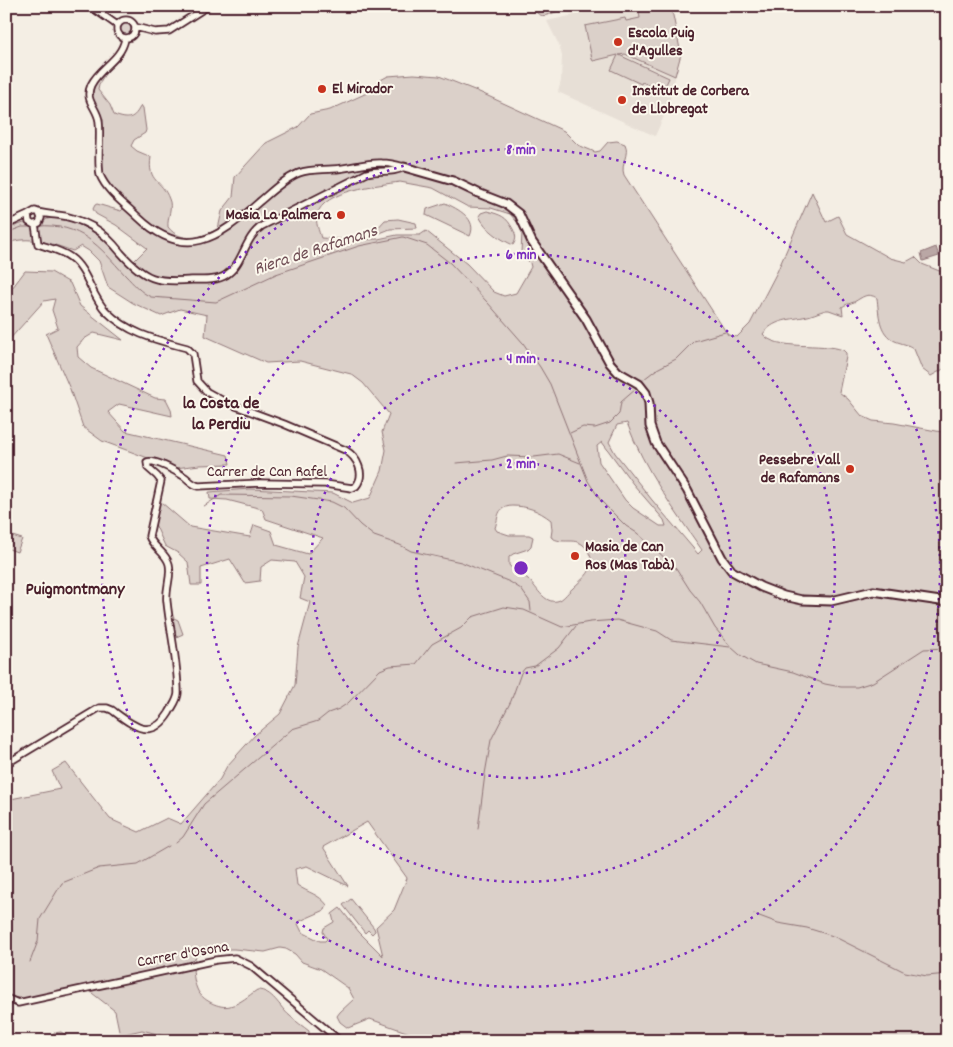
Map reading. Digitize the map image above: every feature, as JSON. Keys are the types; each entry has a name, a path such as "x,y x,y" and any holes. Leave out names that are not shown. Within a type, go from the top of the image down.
{"main road":[{"path":"404,167 454,181 506,204 519,214 532,242 586,319 610,363 618,372 639,384 646,393 649,403 650,426 656,443 687,490 722,558 732,571 761,587 784,596 802,600 831,601 860,593 873,592 947,602"}],"street":[{"path":"90,6 117,25"},
{"path":"135,27 132,36 125,39 118,36 117,25 122,20 128,20 135,27 155,32 169,31 208,6"},
{"path":"125,39 122,50 98,75 88,95 99,118 100,175 104,184 110,190 150,228 160,234 188,243 214,235 241,218 291,176 306,171 376,163 404,167"},
{"path":"6,225 19,220 35,220 47,215 76,219 105,235 130,262 153,279 169,282 212,279 223,277 231,271 252,234 262,226 367,173 378,171 392,172 404,167"},
{"name":"Carrer de Can Rafel","path":"6,764 99,708 112,710 136,728 158,725 164,720 178,697 166,600 169,564 165,556 152,543 150,536 161,482 146,467 147,462 157,463 199,486 260,483 325,484 352,488 359,483 360,478 357,462 345,450 278,421 225,402 207,392 197,381 194,357 191,350 150,339 113,317 99,302 82,269 75,261 57,250 40,245 37,239 35,220"},
{"name":"Carrer d'Osona","path":"6,998 18,1003 216,960 235,958 251,966 340,1041"}],"shaded area":[{"path":"531,6 560,6 561,10 544,16 538,14"},
{"path":"615,6 671,6 681,54 668,107 655,136 558,92 561,81 562,56 559,45 547,21"},
{"name":"Escola Puig d'Agulles","path":"638,6 671,6 681,54 675,76 625,54 619,55 669,78 663,91 642,82 641,84 611,70 618,55 593,61 592,59 585,26 625,18 626,21 640,18"},
{"path":"125,23 131,29 125,35 119,29"},
{"path":"117,52 124,54 104,75 98,90 110,105 114,115 130,118 136,114 141,105 143,108 146,130 145,133 134,140 131,146 151,157 151,172 163,188 170,202 168,227 179,236 199,236 218,229 222,211 233,197 235,177 266,143 298,127 310,114 330,110 369,92 377,82 388,76 414,74 439,76 477,91 564,131 578,145 595,152 600,151 608,142 617,141 625,144 624,175 728,335 737,337 750,324 777,272 812,192 826,222 838,216 847,234 890,258 906,262 915,257 922,264 947,274 947,367 931,376 922,369 914,349 895,341 885,333 880,322 877,298 870,295 842,307 843,315 826,310 809,316 776,323 763,334 778,343 843,350 846,353 846,357 839,392 848,399 862,416 873,421 947,433 947,1041 412,1041 412,1034 370,1019 348,1028 340,1022 337,1016 354,999 348,988 321,969 302,962 295,954 280,948 265,952 222,949 197,955 193,967 196,985 202,997 211,1003 226,1007 238,1003 257,990 267,993 292,1018 309,1031 309,1036 305,1041 188,1041 181,1036 176,1039 142,1030 120,1035 115,1011 83,986 36,1000 11,997 6,1031 6,800 60,789 52,771 66,763 110,819 139,832 167,818 181,824 220,779 227,766 255,735 280,714 295,685 298,647 310,602 300,598 304,577 295,562 272,560 261,567 260,581 245,583 230,559 201,568 201,585 191,585 188,562 178,553 165,546 150,513 154,496 190,527 250,537 254,525 271,531 276,545 308,554 323,538 266,519 262,509 227,500 210,499 209,492 250,489 333,493 353,503 370,498 382,471 386,450 382,432 389,414 363,383 351,374 300,361 266,363 205,336 207,315 180,309 161,316 133,303 108,287 99,261 81,246 73,251 31,240 14,241 6,244 6,229 24,223 31,227 39,228 47,219 54,218 72,222 98,235 114,247 130,265 147,248 116,225 96,214 93,209 97,204 121,211 125,207 103,186 97,123 86,95 88,85 94,75","holes":["400,182 433,188 468,207 491,208 510,214 522,232 521,253 530,263 531,267 516,293 504,296 494,292 467,264 426,231 420,235 397,235 378,239 321,238 317,224 317,215 321,207 340,194 366,187","627,423 651,473 702,550 698,554 615,453 609,442 617,425","602,442 633,484 664,520 666,526 660,526 633,508 625,500 599,462 597,446","517,506 537,511 551,520 551,537 560,541 578,542 586,548 592,561 589,571 561,599 557,601 548,600 528,579 509,565 509,557 528,549 531,546 533,537 529,535 509,535 497,531 495,528 498,516 503,508","367,822 407,878 394,910 376,927 383,956 359,932 340,908 332,914 334,922 324,928 323,932 327,939 325,941 320,941 302,932 298,924 300,921 325,910 327,905 317,896 297,885 295,869 307,866 348,886 323,847"]},
{"path":"445,203 456,208 469,220 472,230 470,236 426,215 427,209"},
{"path":"487,211 500,215 508,221 515,235 513,245 485,226 479,216"},
{"path":"398,219 416,223 417,228 390,229 375,235 374,232 385,220"},
{"path":"936,247 939,256 923,261 921,253"},
{"path":"25,271 51,272 70,283 80,306 123,340 94,333 84,339 77,347 78,357 91,368 155,398 166,399 172,416 119,404 108,412 125,431 228,455 230,464 175,468 102,441 83,427 70,389 46,334 58,328 52,310 55,299 44,301 6,341 6,296"},
{"path":"6,534 22,539 17,552 6,548"},
{"path":"174,618 178,620 183,634 174,638 172,621"},
{"path":"351,899 374,928 375,931 372,934 368,930 365,933 343,905"},
{"path":"61,1032 75,1041 42,1041 54,1033"}],"waterway":[{"name":"Riera de Rafamans","path":"38,226 66,228 88,238 137,287 151,297 216,302 276,274 359,246 403,237 427,245 450,263 488,303 523,343 540,367 550,384 588,481 601,501 626,526 637,533 676,568 700,602 715,628 740,655 756,664 793,672 825,684 857,687 873,682 924,649 947,648"},
{"name":"Riera de Rafamans","path":"6,233 22,227 32,227"},
{"path":"644,379 657,369 676,359 694,341 725,332"},
{"path":"570,433 583,427 595,428 610,423 619,414 621,402 636,389"},
{"path":"456,463 492,460 507,456 534,457 558,454 580,463"},
{"path":"204,506 221,495 291,496 332,502 344,508 360,525 374,536 411,551 461,562 510,582 521,589 530,602 531,611"},
{"path":"176,843 183,837 204,804 292,729 318,721 328,713 348,703 380,670 390,666 416,664 432,644 461,628 472,617 504,607 524,610 562,627 617,620 657,631 671,640 730,647"},
{"path":"478,829 491,740 511,701 521,673 525,668 535,666 559,648 576,626"},
{"path":"30,962 38,941 40,919 62,883 99,868 138,864 169,846"},
{"path":"754,914 778,923 807,928 833,936 905,972 927,976 947,974"}],"place":[{"name":"Escola Puig d'Agulles","path":"618,42"},
{"name":"El Mirador","path":"322,89"},
{"name":"Institut de Corbera de Llobregat","path":"622,100"},
{"name":"Masia La Palmera","path":"341,215"},
{"name":"Pessebre Vall de Rafamans","path":"850,469"},
{"name":"Masia de Can Ros (Mas Tabà)","path":"575,556"}],"district":[{"name":"la Costa de la Perdiu","path":"221,414"},
{"name":"Puigmontmany","path":"75,590"}]}
